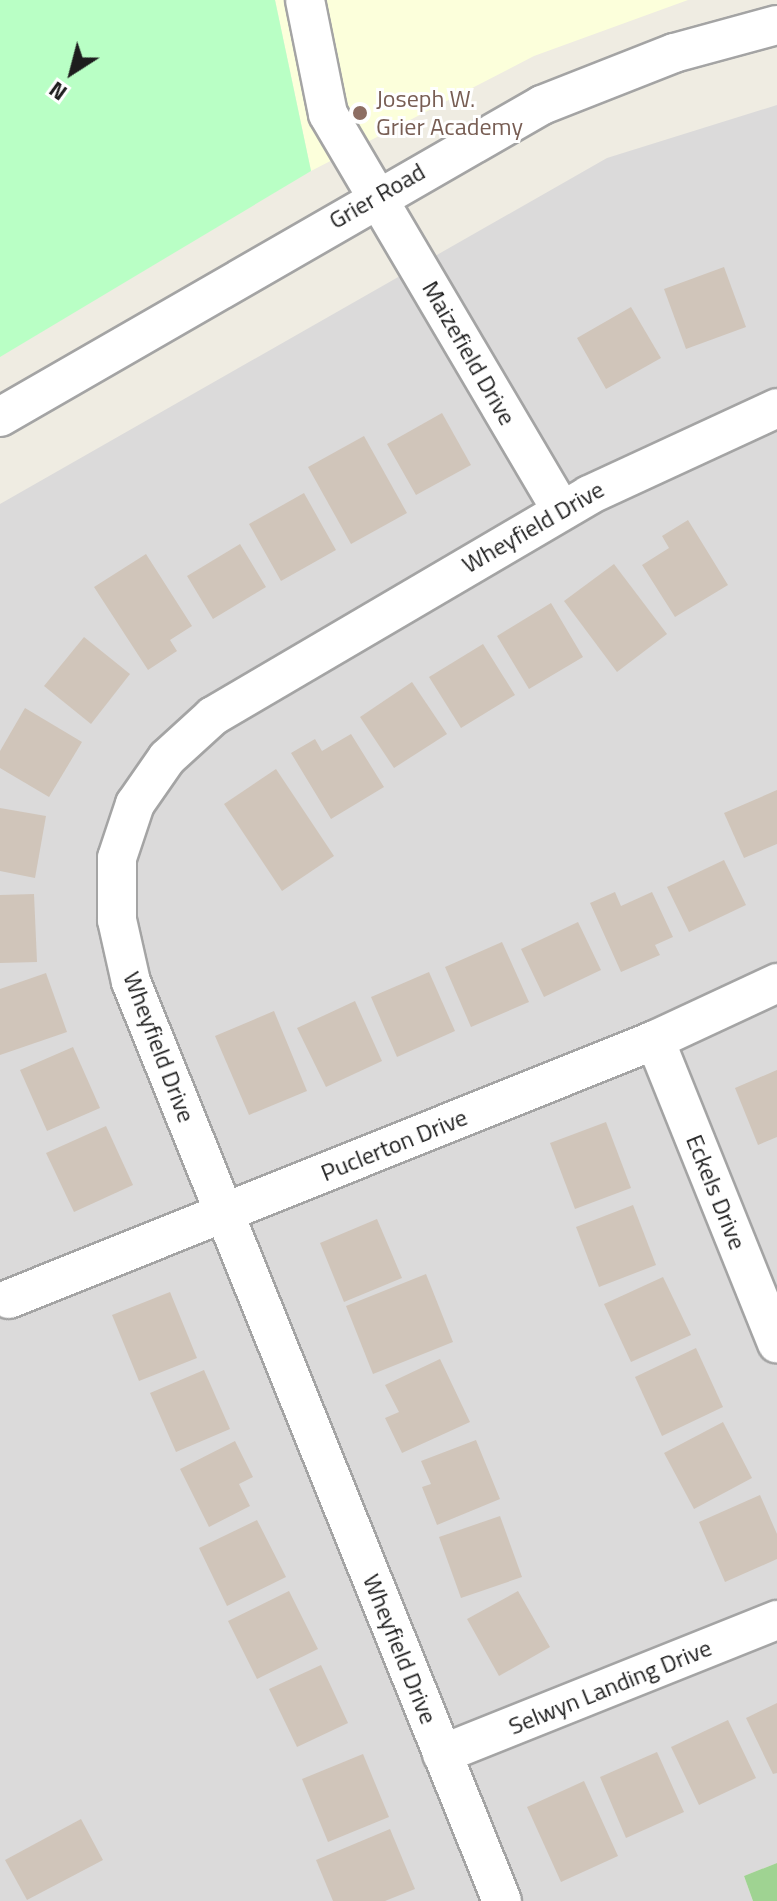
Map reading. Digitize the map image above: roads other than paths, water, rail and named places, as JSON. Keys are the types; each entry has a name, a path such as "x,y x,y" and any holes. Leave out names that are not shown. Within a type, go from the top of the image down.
{"street":[{"name":"Maizefield Drive","path":"305,0 328,114 561,510"},
{"name":"Grier Road","path":"0,417 377,196 542,105 674,53 777,25"},
{"name":"Wheyfield Drive","path":"502,1901 127,966 117,920 117,858 135,804 167,758 213,716 561,510 654,459 777,410"},
{"name":"Puclerton Drive","path":"9,1299 655,1040 777,983"},
{"name":"Eckels Drive","path":"655,1040 777,1343"},
{"name":"Selwyn Landing Drive","path":"442,1754 777,1620"}],"place":[{"name":"Joseph W. Grier Academy","path":"360,113"}]}
